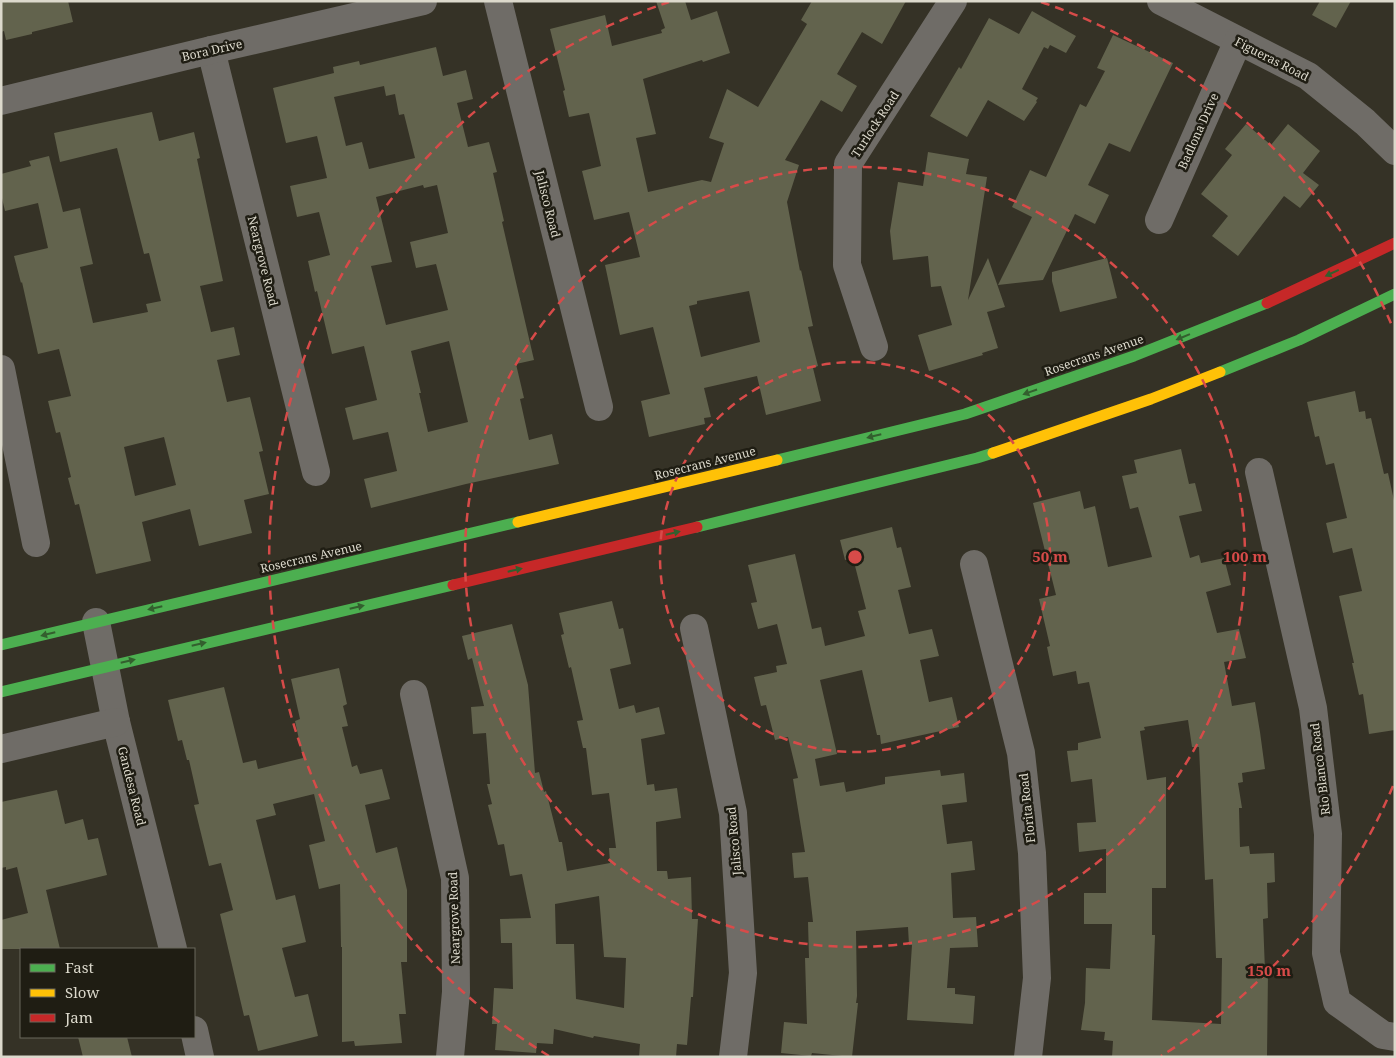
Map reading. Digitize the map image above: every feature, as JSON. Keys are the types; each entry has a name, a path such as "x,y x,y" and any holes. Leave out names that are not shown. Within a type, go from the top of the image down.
{"main road":[{"name":"Rosecrans Avenue","path":"1,645 688,482 964,414 1134,356 1278,299 1395,243"},
{"path":"1,692 688,529 977,458 1151,399 1299,340 1395,294"}],"street":[{"name":"Bora Drive","path":"1,101 423,1"},
{"name":"Jalisco Road","path":"498,1 599,407"},
{"name":"Turlock Road","path":"874,347 847,266 848,164 954,1"},
{"name":"Figueras Road","path":"1161,1 1308,76 1365,122 1395,151"},
{"name":"Badlona Drive","path":"1159,220 1238,41"},
{"name":"Neargrove Road","path":"211,50 316,472"},
{"path":"1,369 36,543"},
{"name":"Rio Blanco Road","path":"1259,472 1313,708 1328,834 1326,953 1337,1002 1383,1035 1395,1037"},
{"name":"Florita Road","path":"974,564 1022,762 1032,853 1037,978 1028,1057"},
{"name":"Gandesa Road","path":"96,622 116,722 173,948"},
{"name":"Jalisco Road","path":"694,628 733,813 743,973 733,1057"},
{"name":"Neargrove Road","path":"414,694 456,878 456,992 450,1057"},
{"path":"1,749 116,722"},
{"path":"195,1034 200,1057"}],"building":[{"path":"1,1 68,1 73,22 6,40 4,31 1,32"},
{"path":"656,1 685,1 691,20 717,11 730,53 643,79 656,134 636,138 648,192 702,180 711,182 724,143 709,138 727,89 758,107 807,24 801,20 812,1 906,1 882,44 862,32 837,74 857,86 842,112 821,100 785,160 799,165 787,202 813,326 808,327 818,366 813,368 821,401 766,415 757,376 704,388 711,417 704,418 705,424 649,437 641,401 670,394 653,327 620,335 605,265 640,257 629,212 594,220 582,171 601,166 589,113 569,117 563,91 565,90 550,29 605,15 612,46 662,33 661,30 665,28","holes":["749,291 760,342 701,357 689,306 697,304 697,301"]},
{"path":"1320,1 1351,1 1336,28 1312,15"},
{"path":"1032,11 1076,36 1066,53 1050,45 1048,49 1044,47 1022,89 1038,98 1024,121 988,100 967,137 930,116 959,67 961,69 989,18 1019,34"},
{"path":"1113,35 1173,63 1130,152 1109,143 1088,185 1109,195 1095,224 1075,214 1043,280 998,285 1032,217 1012,207 1030,170 1046,177 1080,104 1086,107 1105,71 1097,68"},
{"path":"436,47 443,76 466,70 473,99 457,103 468,147 489,142 497,172 493,173 504,221 502,222 534,360 516,364 524,398 520,399 529,440 552,434 559,464 466,484 371,508 364,479 397,471 388,432 353,440 345,408 377,400 364,346 332,354 308,261 330,255 319,212 297,217 290,186 327,178 317,136 286,143 273,88 334,73 333,67 359,61 360,65","holes":["384,86 386,96 395,94 399,115 404,114 415,158 369,169 362,142 346,146 334,97","423,185 424,188 437,185 448,233 410,242 416,268 436,264 448,310 386,325 371,266 392,262 376,197","449,341 468,422 428,432 411,351"]},
{"path":"152,112 159,141 194,132 200,158 197,159 223,281 200,286 211,332 234,327 240,355 217,360 227,402 250,397 263,451 259,452 269,494 244,500 252,533 199,546 190,509 142,522 151,561 96,574 79,504 75,505 68,478 71,477 60,432 56,433 48,401 71,396 59,349 38,354 22,282 14,256 48,248 38,203 5,211 1,194 1,174 31,166 29,161 49,156 63,212 80,208 93,264 80,267 93,323 148,312 146,304 161,301 149,253 144,254 117,148 60,162 54,133","holes":["164,437 176,485 135,496 124,447"]},
{"path":"1246,124 1271,145 1288,124 1320,151 1303,173 1319,185 1300,208 1284,196 1238,256 1212,236 1228,216 1201,194 1232,155 1225,149"},
{"path":"928,152 969,159 966,174 987,177 968,300 988,258 1005,307 987,312 998,348 982,353 983,355 929,371 918,335 952,325 941,286 931,287 928,256 893,260 890,231 898,182 923,186"},
{"path":"1107,258 1117,298 1060,312 1052,281 1052,272"},
{"path":"1355,391 1359,412 1365,411 1366,419 1371,418 1384,474 1388,473 1395,505 1395,730 1369,734 1363,694 1359,695 1339,596 1362,591 1352,548 1333,553 1326,523 1347,518 1334,463 1326,465 1319,436 1315,437 1307,402"},
{"path":"1181,449 1189,484 1195,483 1202,511 1179,516 1190,558 1199,555 1201,563 1224,558 1231,585 1206,592 1217,633 1239,629 1246,658 1224,662 1232,706 1255,702 1265,769 1242,773 1243,782 1238,783 1242,808 1239,808 1240,847 1249,846 1250,854 1274,853 1275,882 1267,883 1268,918 1263,919 1265,971 1268,971 1267,1057 1112,1057 1113,1041 1104,1040 1105,1032 1081,1030 1085,1003 1086,968 1110,969 1112,924 1084,924 1084,893 1106,893 1106,849 1079,852 1077,823 1096,822 1092,779 1071,782 1067,751 1078,750 1078,743 1101,738 1089,682 1078,684 1076,671 1053,676 1047,647 1050,646 1039,599 1056,595 1033,503 1080,491 1084,509 1095,506 1108,567 1152,557 1138,507 1130,509 1122,476 1137,473 1134,460","holes":["1188,720 1192,747 1199,747 1205,880 1213,879 1216,958 1222,958 1221,1024 1152,1020 1155,935 1152,935 1152,888 1166,888 1166,777 1147,780 1140,731 1145,730 1144,727"]},
{"path":"892,527 897,548 901,547 911,587 898,590 909,634 932,629 939,656 920,660 929,702 952,697 959,727 881,744 880,735 877,735 862,670 820,680 837,754 815,759 820,786 844,782 846,792 885,784 885,777 940,770 941,776 964,773 967,802 942,805 947,844 972,841 975,870 951,873 953,918 976,917 978,947 950,948 947,988 955,988 955,994 975,996 973,1024 907,1020 912,945 909,945 908,927 856,931 856,1003 858,1003 852,1057 812,1053 811,1056 781,1053 784,1022 807,1024 805,958 809,958 808,922 813,922 808,877 794,878 792,853 805,852 793,779 798,778 788,737 775,740 766,705 761,706 754,677 777,672 776,666 787,664 777,624 758,629 751,603 757,602 748,565 795,554 812,629 821,627 825,646 865,636 858,611 866,609 853,558 845,560 840,540"},
{"path":"612,601 619,629 623,628 631,664 610,669 619,709 634,705 636,713 659,707 665,734 641,739 647,785 654,784 655,791 677,788 681,818 656,822 657,871 667,871 668,879 691,877 692,919 698,919 693,997 691,997 687,1045 677,1044 676,1057 639,1057 640,1044 594,1036 593,1038 554,1029 553,1044 537,1043 536,1053 495,1050 497,1024 492,1024 494,988 513,989 512,943 501,943 500,919 531,918 522,874 510,876 504,844 498,845 488,805 492,804 487,784 490,784 486,733 473,734 471,707 484,706 472,658 468,660 462,636 512,624 528,685 535,773 539,772 544,792 546,791 559,842 562,842 567,871 610,863 609,848 616,848 609,793 592,795 586,748 583,748 577,721 583,720 571,667 569,668 561,635 564,634 559,613","holes":["599,896 604,957 626,958 624,1008 576,999 574,944 556,944 555,904"]},
{"path":"339,668 347,704 343,706 348,726 342,727 352,767 357,765 360,774 382,769 390,799 365,805 376,853 397,847 407,890 407,962 401,962 406,1014 399,1014 402,1043 355,1046 354,1041 342,1042 340,884 319,889 309,845 325,841 314,794 273,804 276,815 256,820 276,900 295,895 306,942 282,948 295,997 308,994 318,1036 258,1051 249,1015 244,1016 220,914 233,910 221,863 209,866 194,805 199,804 189,760 187,760 182,740 178,741 168,700 224,687 243,763 256,760 258,769 303,758 295,721 300,719 291,679"},
{"path":"57,790 65,824 83,819 88,840 98,838 107,875 46,890 60,948 1,949 1,920 28,913 17,867 6,870 6,867 1,868 1,802"},
{"path":"78,1038 127,1038 132,1057 83,1057"}],"traffic: fast":[{"path":"1220,372 1299,340 1395,294"},
{"path":"777,460 965,414 1134,356 1267,303"},
{"path":"697,527 993,453"},
{"path":"1,645 518,522"},
{"path":"1,692 453,585"}],"traffic: slow":[{"path":"993,453 1151,399 1220,372"},
{"path":"518,522 777,460"}],"traffic: jam":[{"path":"1267,303 1395,243"},
{"path":"453,585 697,527"}]}
